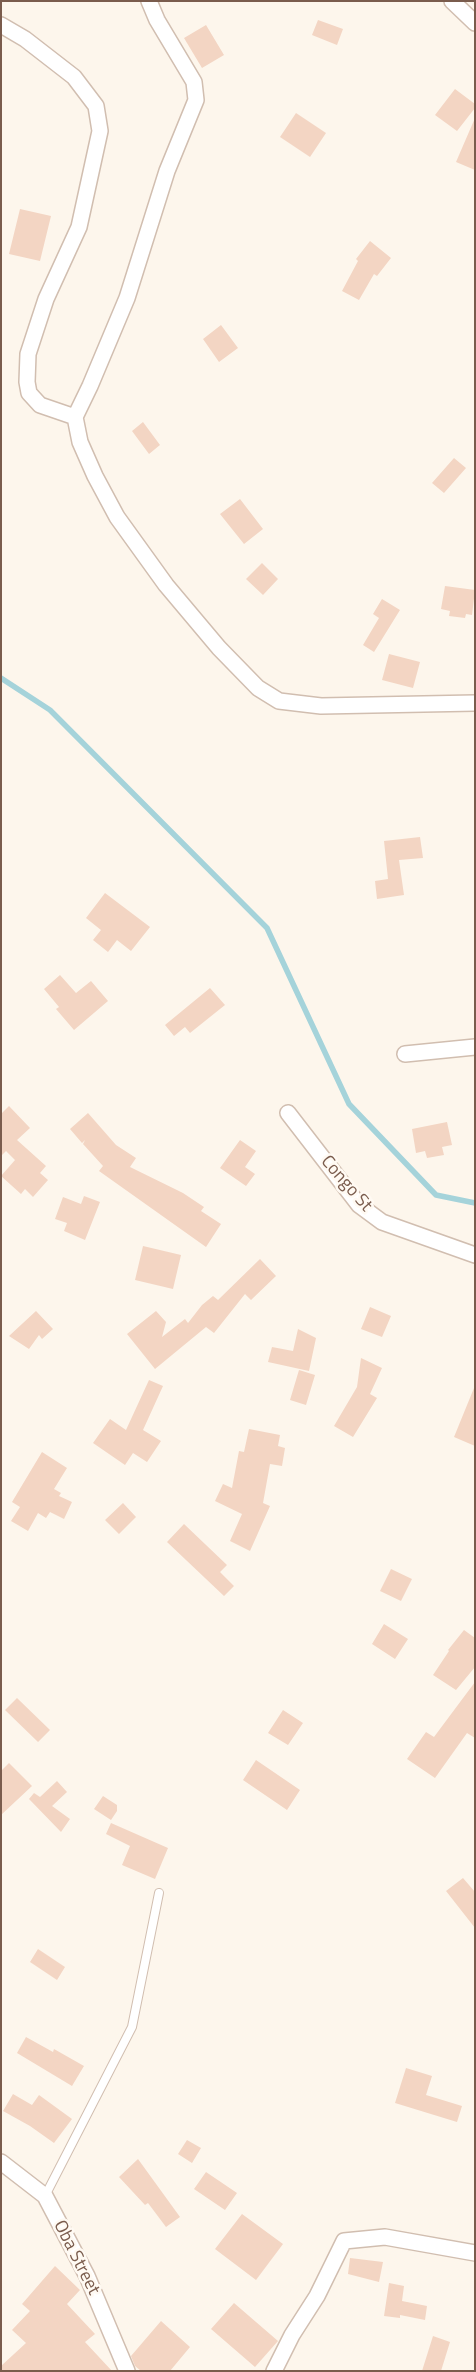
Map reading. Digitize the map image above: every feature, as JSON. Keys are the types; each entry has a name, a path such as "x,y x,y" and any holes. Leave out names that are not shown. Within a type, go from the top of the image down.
{"street":[{"path":"149,1 157,20 194,82 196,100 167,171 127,298 75,417 80,442 95,476 117,517 166,585 219,648 258,688 279,701 321,706 475,703"},
{"path":"452,1 475,23"},
{"path":"1,26 25,39 74,77 96,106 100,131 79,227 46,299 28,354 27,382 29,393 40,405 75,417"},
{"path":"405,1054 475,1047"},
{"name":"Congo St","path":"288,1113 360,1205 382,1222 475,1255"},
{"name":"Oba Street","path":"1,2162 45,2196 87,2276 123,2368"},
{"path":"274,2371 292,2335 317,2296 344,2241 385,2237 475,2253"}],"lane":[{"path":"45,2196 132,2027 159,1893"}],"building":[{"path":"318,20 343,29 337,45 312,35"},
{"path":"206,25 224,55 202,68 184,38"},
{"path":"455,89 475,104 475,108 457,131 435,115"},
{"path":"296,113 326,133 310,157 280,137"},
{"path":"475,118 475,170 456,162"},
{"path":"20,209 51,216 40,261 9,254"},
{"path":"370,241 391,258 377,276 374,274 359,300 342,291 358,261 356,259"},
{"path":"221,325 238,348 219,362 203,339"},
{"path":"143,422 160,445 149,454 132,431"},
{"path":"454,458 466,468 444,493 432,483"},
{"path":"240,499 263,529 244,544 220,514"},
{"path":"262,563 278,579 263,595 246,579"},
{"path":"445,586 475,590 472,615 466,614 465,618 449,616 450,611 441,609"},
{"path":"382,599 400,610 374,652 363,645 379,618 373,614"},
{"path":"389,654 420,662 413,688 382,680"},
{"path":"420,837 423,858 399,860 404,895 377,899 375,881 388,879 384,841"},
{"path":"105,893 150,927 131,951 117,940 108,952 93,940 101,930 86,918"},
{"path":"60,975 76,993 91,981 108,1001 74,1030 56,1009 59,1007 44,989"},
{"path":"210,988 225,1005 190,1033 185,1027 174,1036 165,1025"},
{"path":"9,1106 30,1128 17,1140 46,1166 40,1173 48,1180 33,1197 25,1189 21,1194 1,1176 15,1160 6,1151 1,1156 1,1114"},
{"path":"88,1113 116,1145 136,1158 130,1167 183,1193 204,1207 201,1211 221,1224 206,1247 99,1171 103,1166 83,1144 85,1140 82,1143 70,1129"},
{"path":"447,1122 452,1145 442,1147 444,1155 427,1158 425,1151 416,1153 412,1129"},
{"path":"240,1140 256,1151 245,1167 255,1174 246,1186 220,1168"},
{"path":"84,1196 100,1202 85,1240 64,1231 67,1223 55,1219 63,1197 81,1204"},
{"path":"143,1246 181,1255 173,1289 135,1280"},
{"path":"260,1259 276,1276 251,1300 245,1294 214,1333 206,1327 155,1369 127,1334 156,1311 166,1322 162,1337 185,1319 188,1323 202,1305 213,1296 218,1300"},
{"path":"370,1307 391,1316 382,1337 361,1329"},
{"path":"36,1311 53,1329 42,1339 39,1335 29,1349 9,1336"},
{"path":"298,1329 316,1338 309,1371 268,1362 272,1347 293,1351"},
{"path":"361,1358 382,1368 370,1394 377,1398 353,1437 334,1426 357,1387"},
{"path":"299,1370 315,1375 306,1405 290,1400"},
{"path":"149,1380 163,1386 143,1430 161,1441 147,1462 133,1453 125,1465 93,1443 110,1419 126,1430"},
{"path":"475,1388 475,1446 454,1437"},
{"path":"249,1429 280,1435 278,1446 285,1448 282,1466 270,1464 263,1503 270,1506 250,1551 230,1541 242,1514 215,1501 223,1484 232,1488 239,1451 244,1452"},
{"path":"42,1452 67,1468 54,1489 61,1493 59,1496 72,1502 64,1519 50,1512 46,1518 38,1513 28,1531 11,1521 20,1507 12,1502"},
{"path":"123,1503 136,1517 119,1534 105,1520"},
{"path":"184,1524 227,1565 220,1572 234,1586 224,1596 167,1542"},
{"path":"391,1569 412,1579 401,1601 380,1591"},
{"path":"384,1624 408,1639 395,1659 372,1644"},
{"path":"464,1630 475,1638 475,1667 456,1690 433,1675 448,1650"},
{"path":"475,1682 475,1738 467,1733 435,1778 407,1759 426,1732 434,1737"},
{"path":"17,1698 50,1730 38,1742 5,1710"},
{"path":"283,1710 303,1723 288,1745 268,1733"},
{"path":"256,1760 300,1790 287,1810 243,1780"},
{"path":"9,1763 32,1786 1,1815 1,1771"},
{"path":"57,1781 67,1792 52,1806 70,1819 61,1832 29,1799 34,1793 40,1797"},
{"path":"103,1796 117,1805 117,1811 111,1820 94,1809"},
{"path":"111,1823 168,1848 155,1879 122,1865 130,1846 106,1834"},
{"path":"463,1878 475,1892 475,1928 446,1891"},
{"path":"38,1949 65,1967 57,1980 30,1962"},
{"path":"26,2037 53,2052 54,2049 84,2066 72,2086 17,2053"},
{"path":"406,2068 432,2076 426,2095 462,2106 457,2122 395,2103"},
{"path":"13,2094 32,2105 39,2095 72,2119 54,2143 30,2126 3,2111"},
{"path":"187,2140 201,2148 192,2163 178,2154"},
{"path":"138,2159 180,2217 166,2227 148,2203 145,2205 119,2177"},
{"path":"206,2172 237,2193 225,2210 194,2189"},
{"path":"242,2214 283,2244 256,2280 215,2249"},
{"path":"350,2258 383,2262 379,2282 348,2274"},
{"path":"55,2266 80,2290 67,2304 95,2334 85,2342 112,2371 1,2371 1,2366 26,2343 12,2330 30,2311 22,2304"},
{"path":"389,2283 404,2286 402,2301 427,2306 425,2320 400,2315 400,2318 384,2316"},
{"path":"234,2303 278,2341 255,2367 211,2329"},
{"path":"161,2321 190,2347 170,2371 141,2371 135,2366 131,2356"},
{"path":"433,2336 450,2342 441,2371 422,2371"}],"waterway":[{"path":"1,678 50,710 267,928 349,1104 436,1195 475,1203"}]}
